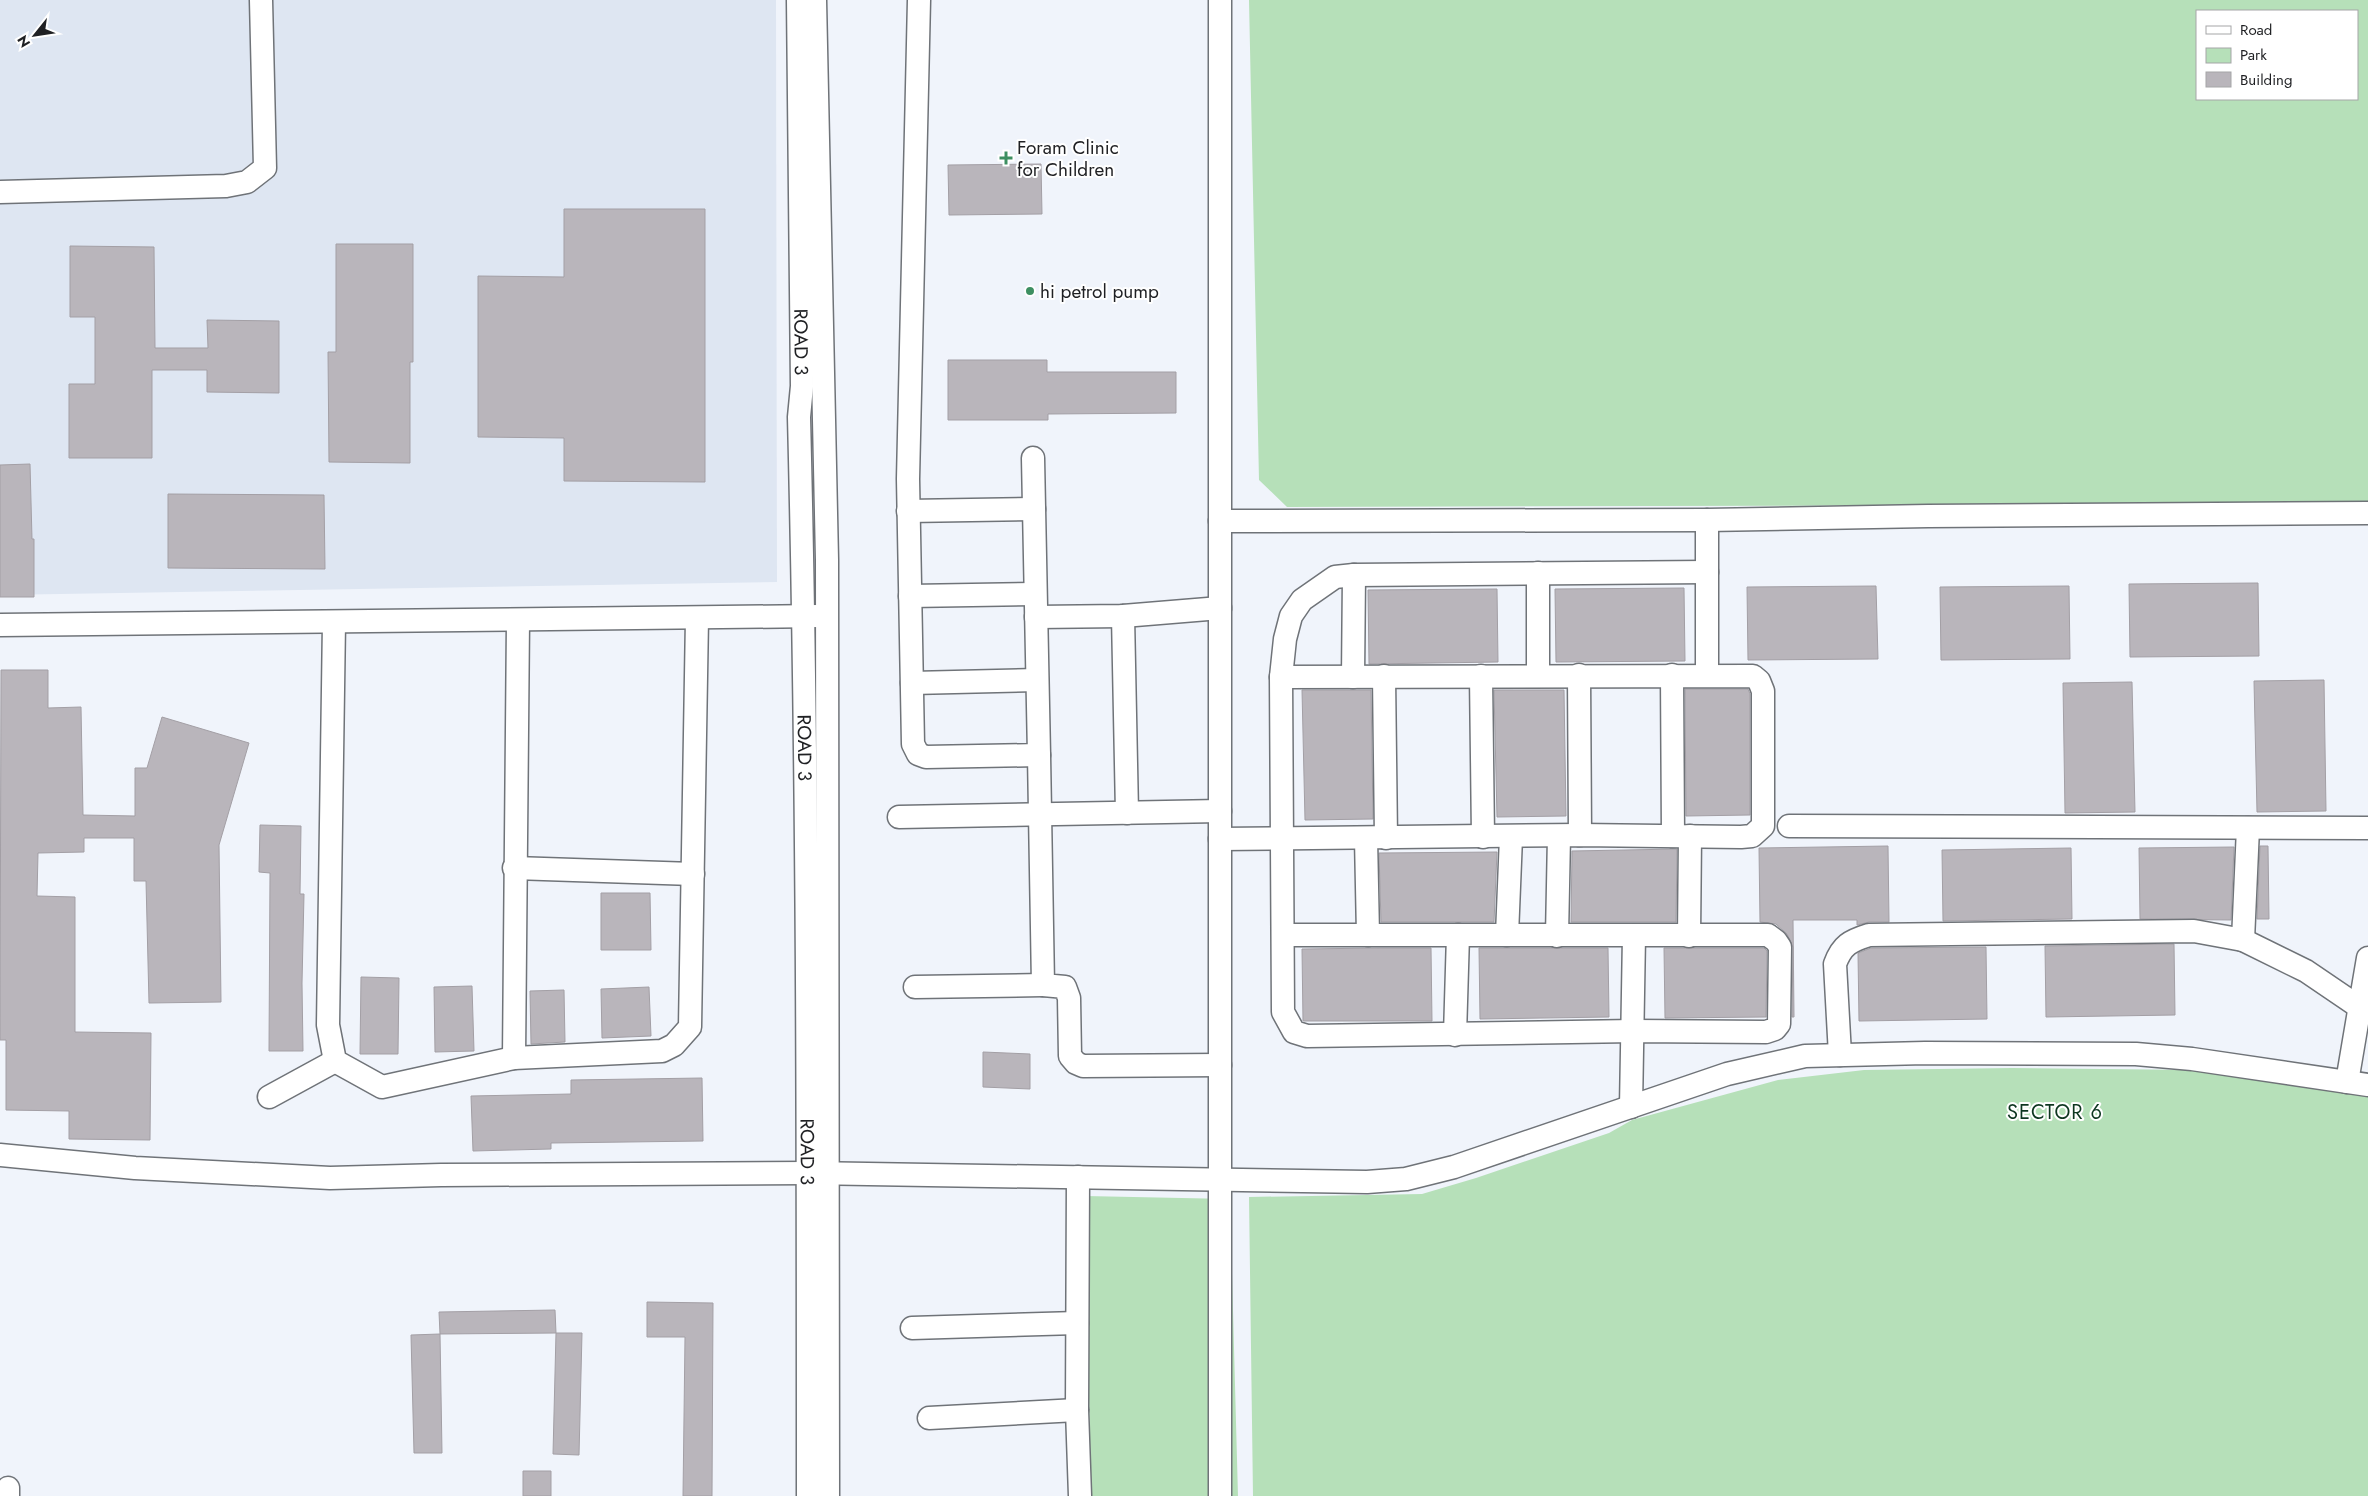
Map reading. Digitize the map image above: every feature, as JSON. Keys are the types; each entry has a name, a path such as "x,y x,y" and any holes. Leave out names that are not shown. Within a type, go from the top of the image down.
{"street":[{"path":"0,192 226,186 247,182 265,168 261,0"},
{"name":"ROAD 3","path":"798,0 802,376 799,418 828,1496"},
{"name":"ROAD 3","path":"808,1496 818,1173 827,616 826,435 816,0"},
{"path":"919,0 908,511 913,744 918,754 926,757 1039,755"},
{"path":"1220,0 1220,1496"},
{"path":"1033,458 1043,984"},
{"path":"908,511 1034,509"},
{"path":"1220,520 1707,520 1938,516 2368,513"},
{"path":"1707,520 1707,675"},
{"path":"1283,935 1768,935 1776,940 1780,948 1778,1024 1775,1029 1766,1032 1634,1031 1307,1036 1294,1032 1283,1012 1280,677 1285,638 1291,616 1302,600 1335,577 1354,575 1707,572"},
{"path":"1538,573 1538,676"},
{"path":"1353,677 1354,575"},
{"path":"910,596 1035,594"},
{"path":"1036,617 1123,616 1220,608"},
{"path":"0,625 827,616"},
{"path":"1123,616 1127,813"},
{"path":"335,1061 382,1087 514,1058 662,1051 674,1045 683,1036 690,1027 697,618"},
{"path":"514,1058 514,868 518,620"},
{"path":"334,622 328,1025 335,1061"},
{"path":"1557,936 1569,836 1579,675"},
{"path":"1672,675 1688,936"},
{"path":"1368,935 1376,838 1384,676"},
{"path":"1481,676 1483,837"},
{"path":"1220,839 1752,836 1763,826 1763,691 1759,681 1753,676 1280,677"},
{"path":"912,683 1037,680"},
{"path":"899,817 1220,812"},
{"path":"1790,826 2368,828"},
{"path":"2243,940 2248,828"},
{"path":"1507,935 1511,837"},
{"path":"514,868 692,874"},
{"path":"1840,1055 1835,964 1840,952 1851,941 1869,935 2194,931 2243,940 2306,971 2360,1007"},
{"path":"1455,1035 1458,935"},
{"path":"1631,1108 1634,1031 1634,936"},
{"path":"0,1155 135,1168 330,1178 442,1175 818,1173 1368,1182 1406,1179 1454,1167 1727,1074 1805,1056 1925,1053 2136,1054 2192,1059 2357,1083 2360,1007 2368,958"},
{"path":"915,987 1043,984 1065,987 1069,998 1070,1056 1076,1063 1083,1066 1220,1065"},
{"path":"269,1097 335,1061"},
{"path":"1078,1177 1077,1410 1080,1496"},
{"path":"912,1328 1077,1323"},
{"path":"929,1418 1077,1410"}],"shaded area":[{"path":"0,0 776,0 777,582 0,595"}],"green space":[{"path":"1249,0 2368,0 2368,504 1287,507 1259,480"},
{"path":"2012,1068 2194,1070 2368,1096 2368,1496 1253,1496 1249,1197 1422,1194 1476,1178 1609,1133 1632,1120 1778,1080 1864,1070"},
{"path":"1085,1196 1230,1199 1238,1496 1091,1496"}],"building":[{"path":"1041,164 1042,214 949,215 948,165"},
{"path":"564,209 705,209 705,482 564,481 564,438 478,437 478,276 564,277"},
{"path":"336,244 413,244 413,362 410,362 410,463 329,462 328,352 336,352"},
{"path":"70,246 154,247 155,348 208,348 207,320 279,321 279,393 207,392 207,370 152,370 152,458 69,458 69,384 95,384 95,317 70,317"},
{"path":"948,360 1047,360 1047,372 1176,372 1176,413 1048,414 1048,420 948,420"},
{"path":"30,464 32,539 34,539 34,597 0,597 0,465"},
{"path":"168,494 324,495 325,569 168,568"},
{"path":"2258,583 2259,656 2130,657 2129,584"},
{"path":"1876,586 1878,659 1748,660 1747,587"},
{"path":"2069,586 2070,659 1941,660 1940,587"},
{"path":"1684,588 1685,661 1556,662 1555,589"},
{"path":"1497,589 1498,662 1369,664 1368,590"},
{"path":"1,670 48,670 48,708 81,707 83,815 135,816 135,768 147,768 162,717 249,743 219,845 221,1002 149,1003 146,881 134,881 134,838 84,838 84,852 38,853 37,896 75,897 75,1032 151,1033 150,1140 69,1139 69,1111 6,1110 6,1040 0,1040"},
{"path":"2324,680 2326,811 2257,812 2254,681"},
{"path":"2132,682 2135,812 2065,813 2063,683"},
{"path":"1685,689 1748,689 1750,694 1750,815 1686,816"},
{"path":"1302,690 1371,690 1373,819 1305,820"},
{"path":"1494,690 1564,690 1566,816 1497,817"},
{"path":"260,825 301,826 300,894 304,894 303,1051 269,1051 270,873 259,872"},
{"path":"1888,846 1889,922 1869,922 1857,925 1857,920 1793,920 1794,1017 1792,1017 1793,947 1787,934 1776,924 1760,922 1759,848"},
{"path":"2260,846 2268,846 2269,919 2257,919"},
{"path":"2234,847 2231,920 2140,919 2139,848"},
{"path":"2071,848 2072,919 1943,921 1942,850"},
{"path":"1677,849 1676,922 1571,922 1572,851"},
{"path":"1497,852 1494,922 1381,922 1379,853"},
{"path":"601,893 650,893 651,950 601,950"},
{"path":"2174,944 2175,1015 2046,1017 2045,946"},
{"path":"1986,947 1987,1019 1859,1021 1858,953 1871,948"},
{"path":"1431,948 1432,1021 1303,1021 1302,949"},
{"path":"1479,948 1608,948 1609,1017 1480,1019"},
{"path":"1664,948 1764,948 1767,951 1766,1017 1665,1018"},
{"path":"361,977 399,978 398,1054 360,1054"},
{"path":"472,986 474,1051 435,1052 434,987"},
{"path":"649,987 651,1036 602,1038 601,989"},
{"path":"564,990 565,1042 531,1044 530,991"},
{"path":"983,1052 1030,1054 1030,1089 983,1087"},
{"path":"702,1078 703,1141 551,1143 551,1149 473,1151 471,1096 571,1094 571,1080"},
{"path":"647,1302 713,1303 712,1496 683,1496 685,1337 647,1337"},
{"path":"555,1310 556,1333 440,1334 439,1312"},
{"path":"556,1333 582,1333 579,1455 553,1454"},
{"path":"440,1334 442,1453 414,1453 411,1335"},
{"path":"523,1471 551,1471 551,1496 523,1496"}],"place":[{"name":"Foram Clinic for Children","path":"1006,158"},
{"name":"hi petrol pump","path":"1030,291"}],"district":[{"name":"SECTOR 6","path":"2055,1112"}]}
